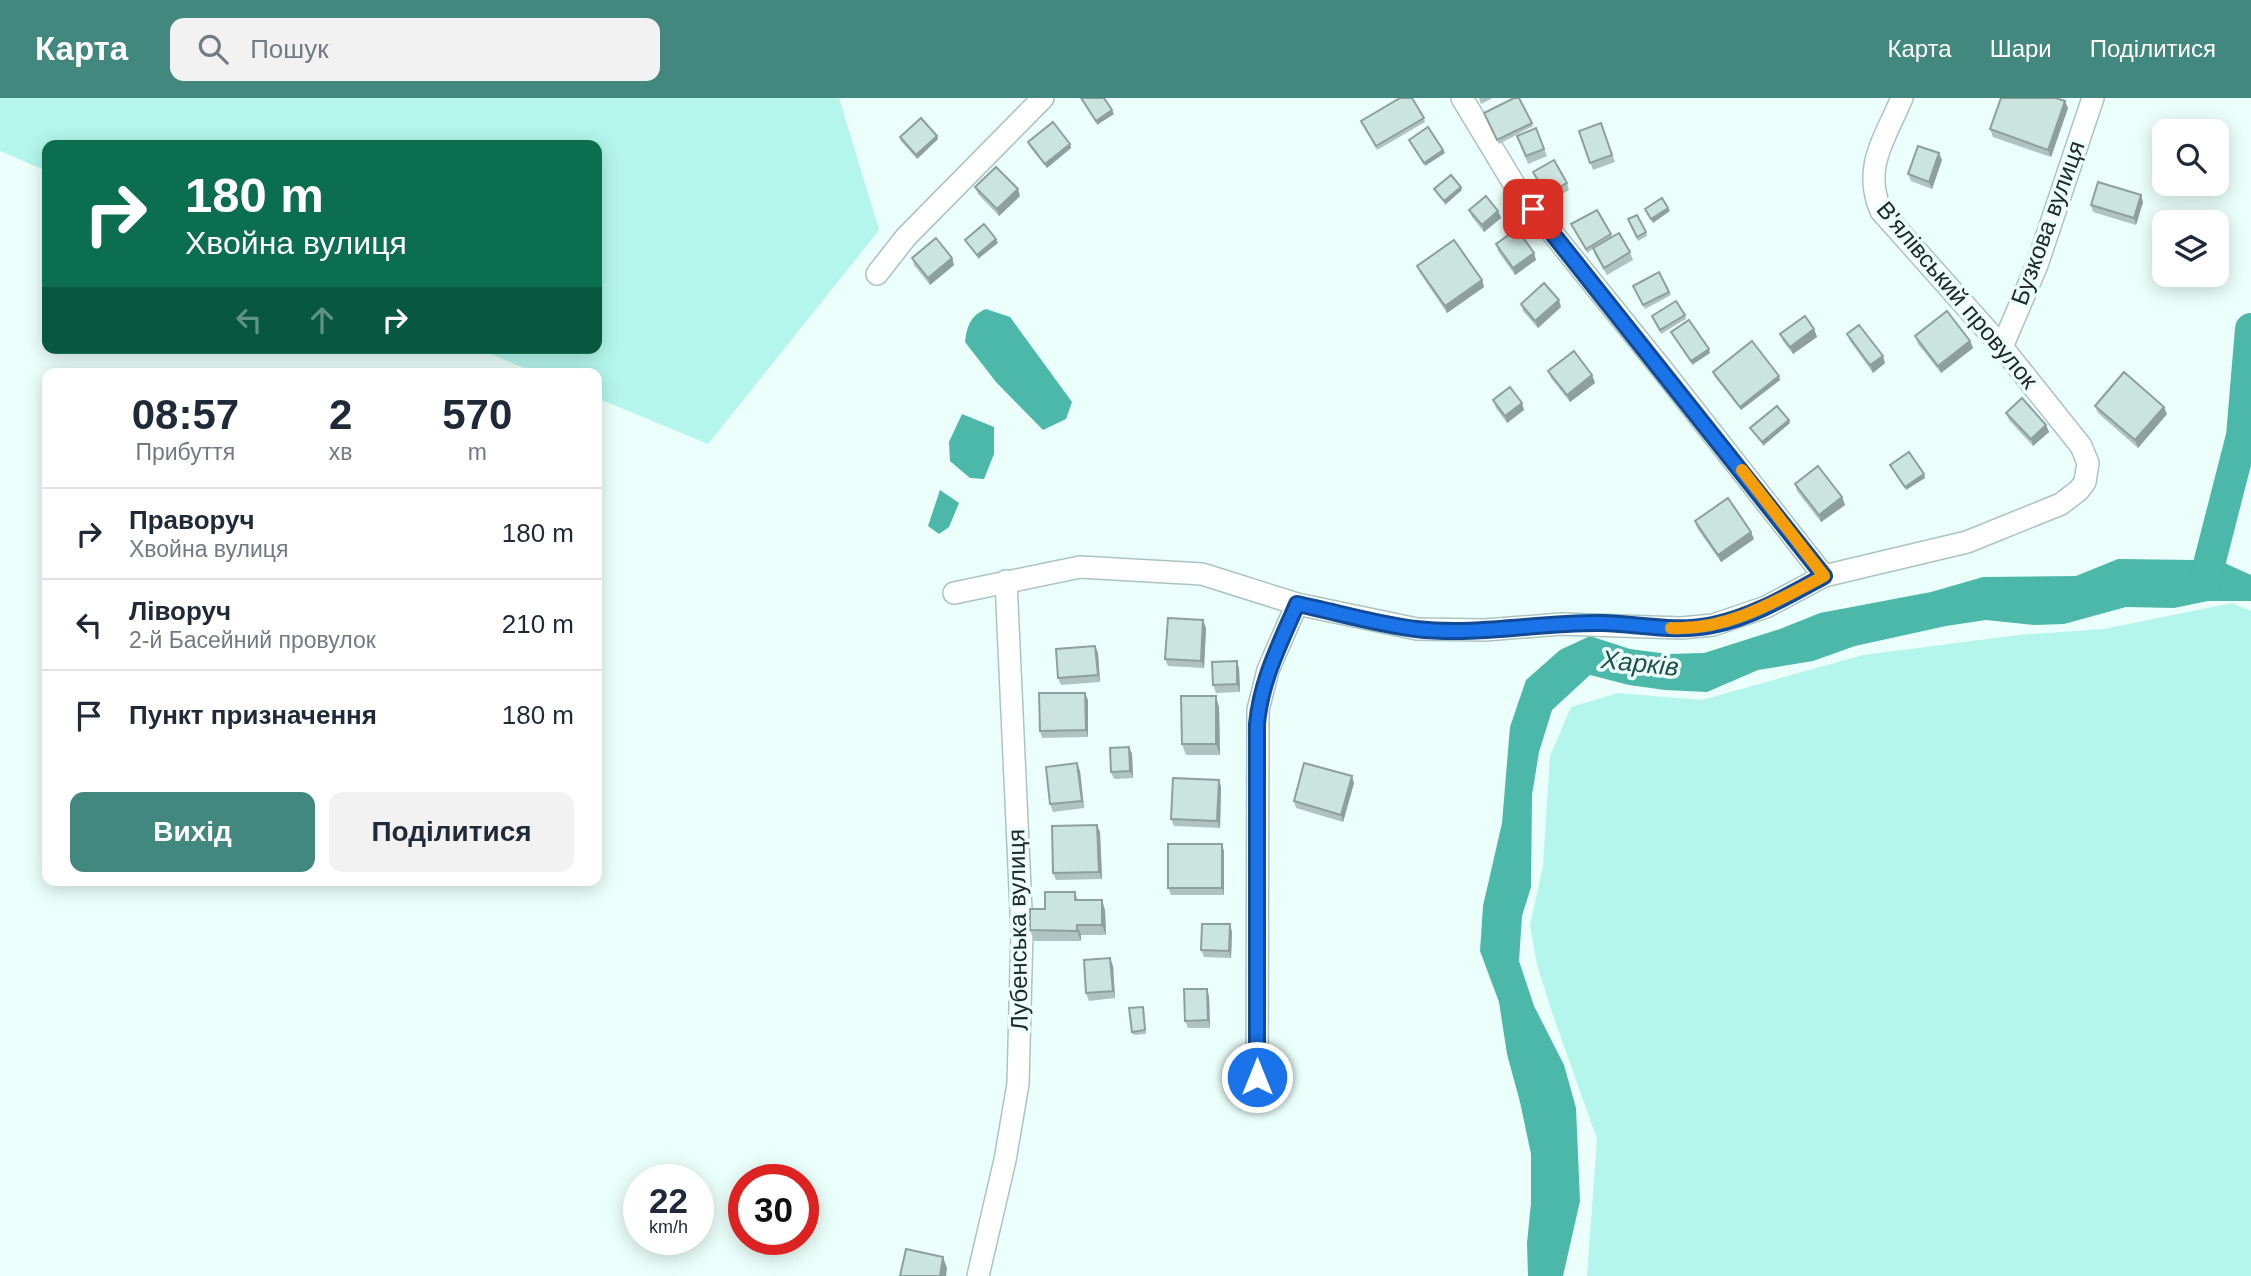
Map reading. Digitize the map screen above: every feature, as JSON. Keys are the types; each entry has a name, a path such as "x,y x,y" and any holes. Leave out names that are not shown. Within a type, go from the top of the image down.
{"street":[{"path":"877,274 906,237 1043,98"},
{"path":"954,593 1080,567 1202,574 1297,604 1417,629 1485,630 1588,623 1681,628 1713,625 1766,607 1824,576 1517,189 1462,98"},
{"name":"В'ялівський провулок","path":"1824,576 1967,542 2061,504 2085,482 2088,463 2081,446 2002,347 1881,211 1874,196 1872,169 1902,98"},
{"name":"Бузкова вулиця","path":"2002,347 2036,265 2092,98"},
{"name":"Лубeнська вулиця","path":"978,1276 1005,1160 1018,1084 1022,932 1006,581"},
{"path":"1257,1077 1257,724 1260,697 1268,670 1297,604"}],"shaded area":[{"path":"0,98 839,98 879,230 708,444 602,400 602,368 524,368 491,354 602,354 602,140 42,140 42,169 0,151"},
{"path":"2232,603 2251,611 2251,1276 1587,1276 1597,1139 1537,965 1530,925 1543,866 1550,756 1571,707 1618,693 1702,700 1863,655 2018,635 2104,629"}],"water":[{"path":"986,309 1010,317 1072,402 1066,419 1043,430 996,382 965,342 970,322"},
{"path":"962,414 994,427 994,454 984,479 970,478 950,461 949,442"},
{"path":"940,490 959,503 949,527 939,534 928,526"},
{"name":"Харків","path":"2211,557 2251,575 2251,601 2208,601 2174,608 2126,607 2064,624 2034,625 1986,620 1946,626 1855,646 1813,661 1758,670 1707,692 1629,685 1590,675 1552,710 1539,752 1532,795 1531,887 1522,916 1519,961 1534,1006 1564,1065 1576,1108 1580,1201 1563,1276 1528,1276 1531,1154 1507,1054 1499,1002 1480,951 1483,906 1502,823 1510,727 1526,680 1560,650 1590,636 1630,649 1668,654 1704,653 1820,613 1931,592 1983,577 2076,576 2118,559 2194,560"}],"building":[{"path":"1081,98 1104,98 1112,110 1096,121"},
{"path":"1400,98 1412,98 1424,118 1376,146 1361,121"},
{"path":"1519,98 1532,123 1497,140 1484,113"},
{"path":"2001,98 2056,98 2065,101 2048,150 1990,129"},
{"path":"921,118 937,136 916,155 900,137"},
{"path":"1053,122 1070,144 1045,164 1028,142"},
{"path":"1601,123 1612,155 1590,163 1579,131"},
{"path":"1428,127 1443,150 1424,163 1409,140"},
{"path":"1536,128 1544,149 1526,156 1517,136"},
{"path":"1918,146 1939,153 1929,182 1908,174"},
{"path":"1554,160 1567,183 1546,194 1533,172"},
{"path":"996,167 1018,189 997,209 975,187"},
{"path":"1451,175 1461,187 1444,201 1434,189"},
{"path":"2098,182 2141,195 2134,218 2091,205"},
{"path":"1486,196 1498,211 1482,225 1469,210"},
{"path":"1662,198 1668,208 1651,219 1645,209"},
{"path":"1597,210 1611,234 1586,249 1571,224"},
{"path":"1637,215 1646,232 1637,237 1628,219"},
{"path":"984,224 996,239 977,255 965,240"},
{"path":"1517,229 1534,253 1513,268 1496,244"},
{"path":"1619,233 1630,252 1604,268 1593,248"},
{"path":"936,238 952,258 928,278 912,258"},
{"path":"1454,240 1482,280 1445,306 1417,266"},
{"path":"1659,272 1669,292 1643,305 1633,286"},
{"path":"1544,283 1559,300 1535,321 1521,304"},
{"path":"1676,301 1685,315 1660,330 1652,316"},
{"path":"1947,311 1970,341 1938,366 1915,336"},
{"path":"1805,316 1814,329 1790,347 1780,334"},
{"path":"1689,320 1709,349 1691,361 1671,332"},
{"path":"1859,325 1883,356 1870,365 1847,334"},
{"path":"1752,341 1779,376 1740,407 1713,372"},
{"path":"1574,351 1592,375 1567,395 1548,371"},
{"path":"2124,372 2164,407 2135,440 2095,406"},
{"path":"1510,387 1522,403 1505,416 1493,400"},
{"path":"2022,398 2046,425 2031,439 2006,413"},
{"path":"1777,406 1789,420 1762,442 1750,428"},
{"path":"1909,452 1924,474 1905,487 1890,465"},
{"path":"1818,466 1842,497 1819,515 1795,484"},
{"path":"1728,498 1751,532 1718,555 1695,521"},
{"path":"1168,618 1203,620 1201,661 1165,659"},
{"path":"1095,646 1098,675 1058,678 1056,649"},
{"path":"1237,661 1237,684 1213,685 1212,662"},
{"path":"1039,693 1085,693 1086,730 1040,731"},
{"path":"1181,696 1216,696 1216,744 1182,744"},
{"path":"1129,747 1130,771 1111,772 1110,748"},
{"path":"1077,763 1082,801 1050,804 1046,767"},
{"path":"1304,763 1352,776 1341,815 1294,801"},
{"path":"1173,778 1219,780 1217,821 1171,819"},
{"path":"1097,825 1099,872 1053,873 1052,826"},
{"path":"1168,844 1222,844 1222,888 1168,888"},
{"path":"1045,892 1075,892 1075,900 1102,900 1102,925 1077,925 1077,931 1030,930 1030,909 1045,909"},
{"path":"1202,924 1230,924 1229,951 1201,950"},
{"path":"1110,958 1113,991 1086,993 1084,960"},
{"path":"1184,989 1207,989 1208,1020 1185,1021"},
{"path":"1143,1007 1145,1030 1132,1032 1129,1008"},
{"path":"906,1249 943,1257 940,1276 900,1276"}],"waterway":[{"path":"2204,584 2242,436 2251,329"}],"slow traffic":[{"path":"1671,628 1713,625 1766,607 1824,576 1742,470"}],"route":[{"path":"1257,1077 1257,724 1260,697 1268,670 1297,604 1417,629 1485,630 1601,623 1681,628 1713,625 1766,607 1824,576 1533,209"}]}
